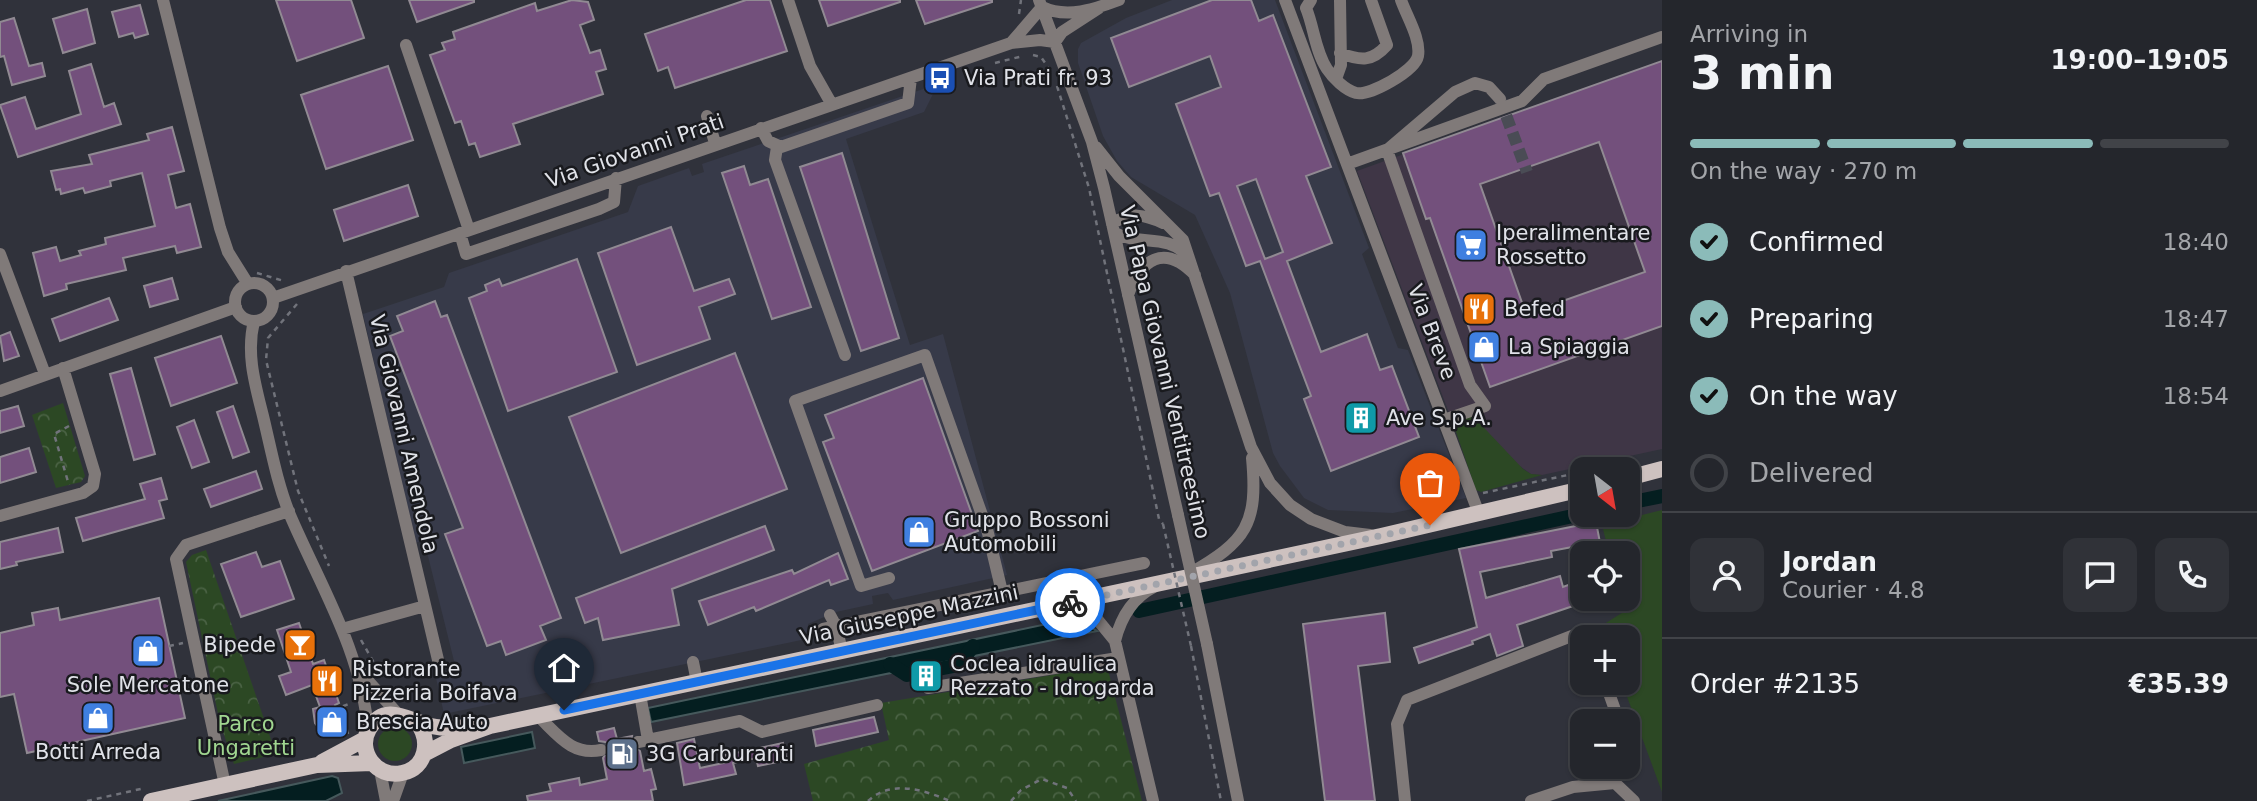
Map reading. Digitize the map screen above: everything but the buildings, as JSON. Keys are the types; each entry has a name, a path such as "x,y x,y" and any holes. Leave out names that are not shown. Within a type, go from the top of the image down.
{"main road":[{"path":"1640,475 1662,470"},
{"name":"Via Giuseppe Mazzini","path":"403,773 418,764 424,754 451,740 490,726 1381,536 1570,492"},
{"name":"Via Giuseppe Mazzini","path":"397,713 417,722 449,728 490,726"},
{"path":"317,765 367,735 382,716 397,713"},
{"path":"417,722 425,737 424,754"},
{"path":"367,735 366,752 376,767"},
{"path":"152,801 317,765 376,767 403,773"}],"street":[{"path":"163,0 220,228 228,252 248,284"},
{"path":"788,0 810,66 831,103"},
{"path":"1041,4 1055,13 1068,14 1119,0"},
{"name":"Via Breve","path":"1285,0 1479,514"},
{"path":"1311,0 1306,8 1326,68 1336,79 1357,93 1376,89 1413,66 1417,60 1418,46 1401,0"},
{"path":"1336,79 1341,65 1340,0"},
{"path":"1340,53 1361,61 1373,57 1388,44 1371,0"},
{"name":"Via Giovanni Prati","path":"1011,43 1041,4"},
{"name":"Via Papa Giovanni Ventitreesimo","path":"1041,4 1092,142 1114,229 1207,644 1238,801"},
{"path":"1055,41 1062,32 1100,7"},
{"path":"1347,164 1522,101 1544,79 1662,37"},
{"name":"Via Giovanni Prati","path":"273,298 1011,43 1055,41"},
{"path":"406,45 464,231 466,254 614,202 615,178"},
{"path":"776,146 908,103 911,78"},
{"path":"1387,150 1455,92 1475,83 1489,87 1500,99"},
{"path":"707,116 715,144"},
{"path":"761,128 768,141 776,146"},
{"path":"1092,142 1119,176 1183,240 1251,447 1270,483 1296,510 1345,532 1381,536"},
{"path":"776,146 775,160 845,355"},
{"path":"1387,150 1470,386 1485,406 1444,419"},
{"path":"1170,226 1138,215 1125,217 1114,229 1130,239 1170,243 1192,261"},
{"path":"0,254 45,374"},
{"path":"1127,296 1137,272 1158,258 1181,263 1198,279"},
{"name":"Via Giovanni Amendola","path":"346,271 439,664"},
{"path":"248,284 264,285 273,298 269,314 254,321 243,317 236,307 238,293 248,284"},
{"path":"0,391 236,307"},
{"path":"254,321 250,342 252,370 289,511 349,628 367,735"},
{"path":"889,578 861,586 795,401 925,355 1002,592"},
{"path":"0,516 83,494 93,486 95,474 63,368"},
{"path":"1181,579 1223,552 1248,523 1255,496 1251,447"},
{"path":"225,785 176,559 186,545 289,511"},
{"path":"842,651 830,624 904,613 1144,563"},
{"path":"1153,801 1115,641 1119,626 1130,606 1147,590 1161,583"},
{"path":"349,628 425,606"},
{"path":"1055,606 1084,612 1097,619 1115,641"},
{"path":"904,613 909,637"},
{"path":"1405,801 1397,724 1406,700 1570,637"},
{"path":"926,679 928,688 1118,658"},
{"path":"693,663 697,682"},
{"path":"358,669 397,713"},
{"path":"640,694 643,741 740,721 762,732 877,705"},
{"path":"538,716 575,749 588,752 601,750"},
{"path":"376,767 386,801"},
{"path":"393,801 403,773"},
{"path":"1615,783 1618,779"},
{"path":"1531,801 1573,787 1615,783 1634,801"}],"path":[{"path":"1018,18 1021,0"},
{"path":"989,65 1034,54 1041,57 1052,73 1087,178 1159,519 1163,524 1191,646 1221,801"},
{"path":"252,270 274,280 296,277"},
{"path":"304,300 289,310 268,338 265,360 298,491 334,578"},
{"path":"69,485 54,434 70,426"},
{"path":"1472,496 1570,475"},
{"path":"349,628 387,686"},
{"path":"169,646 175,645"},
{"path":"349,741 341,707 359,699"},
{"path":"1011,801 1021,790 1042,779 1067,788 1076,801"},
{"path":"869,801 895,788 923,791 950,801"}],"shaded area":[{"path":"1172,0 1275,0 1369,248 1362,254 1398,348 1408,350 1466,498 1393,513 1328,510 1304,498 1280,466 1273,453 1230,293 1195,215 1131,177 1117,161 1103,136 1078,63 1081,43 1126,18"},
{"path":"1662,61 1662,449 1625,457 1570,457 1570,469 1542,475 1531,474 1457,421 1454,426 1357,171"},
{"path":"938,84 924,112 846,139 910,345 943,334 1007,575 893,600 888,593 872,596 873,604 836,612 808,624 811,638 444,714 434,669 454,661 424,540 415,543 363,314 444,287 449,273 628,212 638,186 689,168 692,176 704,172 702,164"},
{"path":"1066,620 1082,622 1097,631 651,722 648,708"},
{"path":"532,732 535,748 464,763 461,747"},
{"path":"332,776 338,778 342,793 326,801 218,801"}],"green space":[{"path":"63,403 85,476 81,482 56,488 32,415"},
{"path":"1471,414 1523,469 1531,474 1542,475 1481,492 1476,490 1454,426 1457,421"},
{"path":"1662,510 1662,792 1640,732 1640,709 1632,709 1626,695 1640,695 1640,625 1603,625 1625,611 1640,611 1640,541 1606,541 1602,527 1640,527 1640,516"},
{"name":"Parco Ungaretti","path":"206,550 276,754 234,764 220,723 186,562 192,555"},
{"path":"1107,666 1142,801 813,801 804,764 889,740 881,703"},
{"path":"395,727 407,732 412,744 407,756 395,761 383,756 378,744 383,732"}],"waterway":[{"path":"1640,501 1662,496"},
{"path":"1139,611 1570,517"},
{"path":"890,664 907,675 959,665 973,646"}],"tunnel":[{"path":"1500,99 1527,172"},
{"path":"601,750 638,742"}],"way so far":[{"path":"1070,603 1430,525"}],"place":[{"name":"Via Prati fr. 93","path":"940,78"},
{"name":"Iperalimentare Rossetto","path":"1471,245"},
{"name":"Befed","path":"1479,309"},
{"name":"La Spiaggia","path":"1484,347"},
{"name":"Ave S.p.A.","path":"1361,418"},
{"name":"Gruppo Bossoni Automobili","path":"919,532"},
{"name":"Bipede","path":"300,645"},
{"name":"Sole Mercatone","path":"148,651"},
{"name":"Coclea idraulica Rezzato - Idrogarda","path":"926,676"},
{"name":"Ristorante Pizzeria Boifava","path":"327,681"},
{"name":"Botti Arreda","path":"98,718"},
{"name":"Brescia Auto","path":"332,722"},
{"name":"3G Carburanti","path":"622,754"}],"route":[{"path":"564,710 1070,603"}]}
